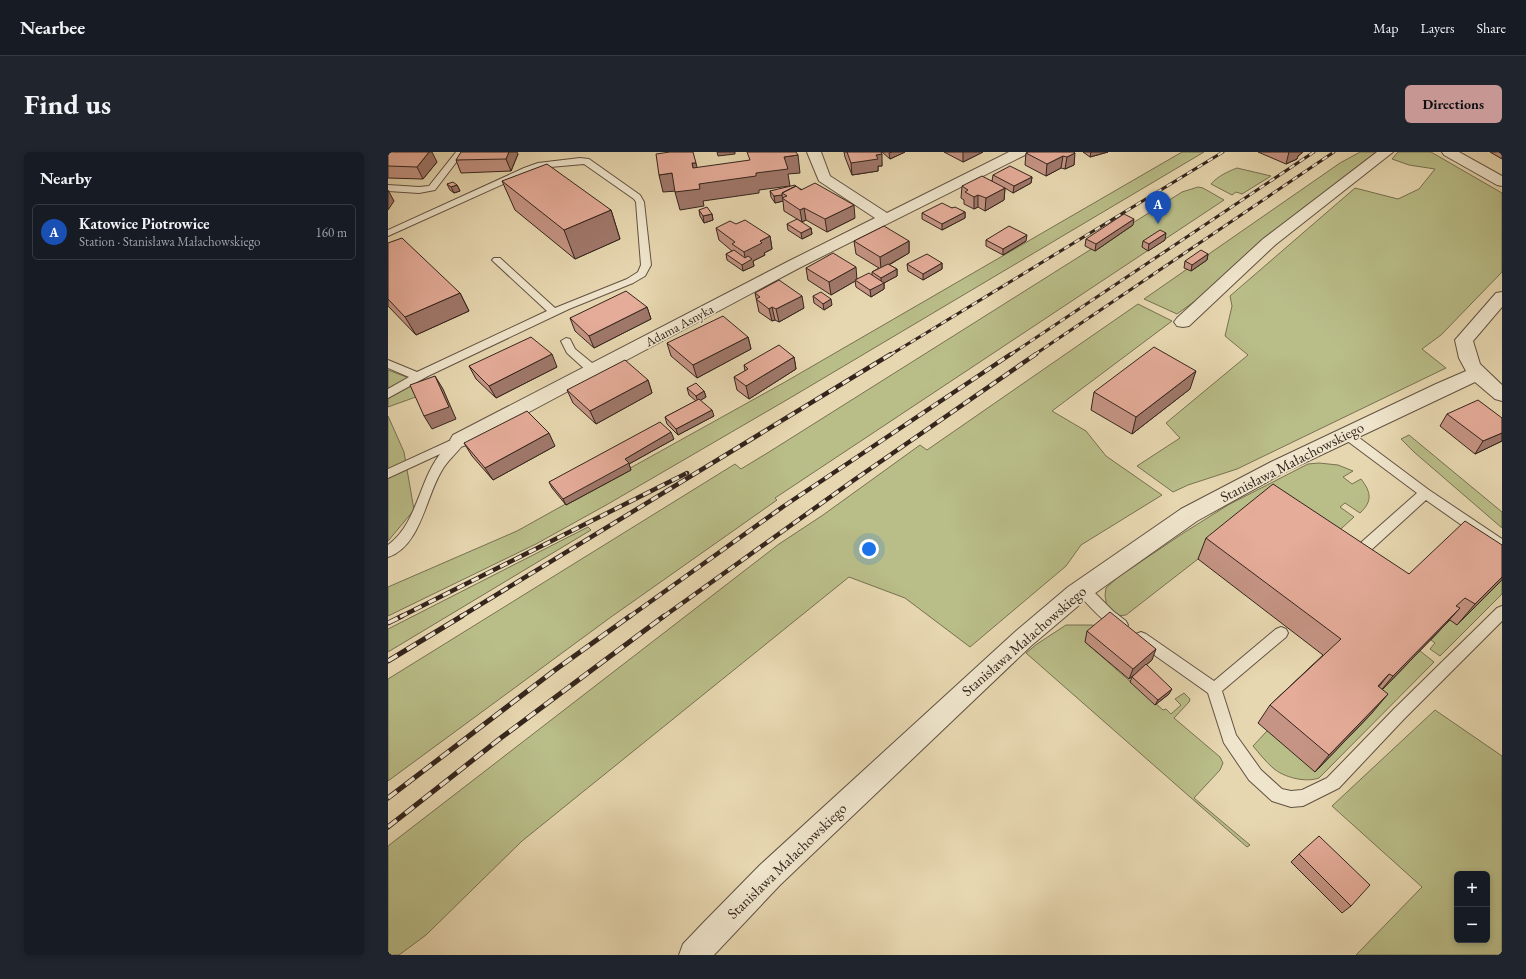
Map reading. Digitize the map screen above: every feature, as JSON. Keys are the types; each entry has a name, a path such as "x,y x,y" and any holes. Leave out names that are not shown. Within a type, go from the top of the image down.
{"street":[{"path":"814,152 824,178 886,220"},
{"name":"Adama Asnyka","path":"460,440 795,264 1020,152"},
{"path":"1183,322 1269,242 1386,152"},
{"path":"1449,152 1502,182"},
{"path":"1502,297 1464,340 1465,354 1476,374 1502,395"},
{"name":"Stanisława Małachowskiego","path":"694,955 714,932 770,875 1024,638 1083,590 1188,515 1278,467 1443,388 1476,374"}],"lane":[{"path":"388,188 419,190 432,188 460,152"},
{"path":"388,233 527,170 545,165 586,161 637,197 640,202 646,265 642,274 630,282 554,312 418,377 388,394"},
{"path":"497,260 554,312"},
{"path":"566,341 571,351 593,370"},
{"path":"388,364 418,377"},
{"path":"1346,434 1425,493 1502,546"},
{"path":"389,472 460,440"},
{"name":"Adama Asnyka","path":"388,552 403,539 410,528 431,478 444,455 460,440"},
{"path":"1350,562 1425,493"},
{"path":"1083,590 1108,615 1121,625 1214,689 1228,738 1255,775 1278,796 1291,799 1303,798 1333,783 1399,714 1502,612"},
{"path":"1214,689 1281,633"}],"green space":[{"path":"1182,152 1204,152 790,398 608,504 536,544 388,616 388,587 517,531 785,382"},
{"path":"1360,152 1376,152 1268,236 1213,288 1177,314 1144,299 1340,163"},
{"path":"1398,152 1431,152 1502,193 1502,272 1441,335 1422,349 1446,368 1237,469 1188,485 1173,492 1137,466 1180,438 1166,423 1248,355 1225,336 1232,306 1230,296 1355,188 1398,199 1419,189 1435,169 1409,165 1392,159"},
{"path":"1237,168 1271,176 1242,194 1236,192 1232,195 1211,184 1223,174"},
{"path":"1198,187 1203,188 1224,200 775,498 777,500 611,617 388,781 388,679 735,464 741,469 769,452 1182,192"},
{"path":"1138,304 1172,321 1052,411 1086,431 1106,456 1162,495 1081,545 1066,566 970,647 905,598 849,577 522,841 426,935 399,955 388,955 388,846 779,544 823,515 920,445 927,450"},
{"path":"388,370 438,389 388,407"},
{"path":"388,416 404,452 414,510 388,541"},
{"path":"1409,435 1502,512 1502,528 1401,439"},
{"path":"1319,463 1338,465 1353,471 1343,477 1352,484 1361,479 1369,492 1369,500 1360,513 1345,503 1340,507 1354,517 1332,537 1198,559 1126,615 1116,616 1107,607 1105,595 1106,588 1118,577 1228,505 1308,464"},
{"path":"588,527 591,530 388,652 388,629"},
{"path":"1502,580 1502,594 1440,656 1430,649 1435,643 1431,640 1442,628 1448,618 1457,625"},
{"path":"1066,625 1092,625 1102,627 1085,642 1163,710 1166,709 1171,714 1181,705 1175,699 1184,693 1190,699 1174,718 1220,757 1223,763 1220,770 1194,798 1250,845 1247,847 1026,653"},
{"path":"1420,651 1434,662 1319,778 1307,780 1282,774 1270,765 1253,746 1267,731 1362,705"},
{"path":"1435,710 1502,756 1502,955 1356,955 1422,887 1332,806"}],"building":[{"path":"388,152 429,152 417,167 388,166"},
{"path":"461,152 509,152 506,159 456,160"},
{"path":"670,152 693,152 696,163 692,163 693,168 750,160 747,152 796,152 798,155 784,157 788,169 756,173 756,176 699,184 700,189 675,192 672,173 659,175 656,154"},
{"path":"847,152 881,152 882,154 876,155 878,159 851,163"},
{"path":"1026,153 1075,153 1067,157 1063,156 1047,164"},
{"path":"547,164 611,210 564,230 502,181"},
{"path":"1010,166 1032,177 1014,186 993,175"},
{"path":"982,176 1005,188 986,198 978,195 974,197 965,192 968,190 962,186"},
{"path":"453,182 457,185 451,187 447,184"},
{"path":"815,183 854,205 825,219 804,208 800,210 782,198 787,196 782,193 796,186 801,190"},
{"path":"796,186 782,193 782,195 774,196 770,191"},
{"path":"942,203 965,212 942,224 922,213"},
{"path":"707,207 712,214 703,216 699,210"},
{"path":"1124,214 1134,219 1096,244 1086,239"},
{"path":"797,219 811,228 801,233 787,224"},
{"path":"745,220 770,236 760,241 762,243 744,252 732,244 735,242 716,228 730,221 736,224"},
{"path":"884,226 909,241 880,257 854,241"},
{"path":"1009,226 1027,235 1003,249 986,240"},
{"path":"1160,230 1166,233 1149,244 1143,241"},
{"path":"402,238 460,293 405,317 388,299 388,243"},
{"path":"734,250 745,258 748,256 752,259 742,265 726,254"},
{"path":"1201,250 1208,254 1192,265 1185,261"},
{"path":"833,253 856,267 829,282 806,268"},
{"path":"927,254 942,263 923,274 907,264"},
{"path":"888,264 897,269 881,278 872,272"},
{"path":"869,273 884,283 870,290 855,280"},
{"path":"779,280 802,296 776,309 772,307 769,309 756,299 760,297 755,293"},
{"path":"626,291 647,307 589,336 570,318"},
{"path":"821,292 831,299 823,304 813,296"},
{"path":"723,316 748,337 693,365 667,343"},
{"path":"531,337 552,354 489,386 469,366"},
{"path":"779,345 794,357 746,386 734,377 748,369 744,365"},
{"path":"1154,347 1196,371 1136,417 1094,392"},
{"path":"625,360 648,380 590,411 567,390"},
{"path":"435,376 449,407 424,416 410,385"},
{"path":"696,383 704,391 696,396 687,388"},
{"path":"699,399 712,410 676,429 665,417"},
{"path":"1478,400 1502,418 1502,433 1483,441 1447,414"},
{"path":"527,411 549,433 485,468 464,443"},
{"path":"660,422 671,432 625,459 629,463 563,499 549,482"},
{"path":"1273,484 1409,574 1465,521 1502,545 1502,577 1475,604 1465,598 1456,606 1460,608 1393,676 1389,674 1378,686 1388,694 1329,755 1270,705 1341,639 1206,538"},
{"path":"1110,612 1156,649 1133,669 1087,631"},
{"path":"1146,664 1172,689 1158,700 1132,677"},
{"path":"1319,836 1370,885 1351,906 1299,854"}],"railway":[{"path":"890,355 1223,152"},
{"path":"1010,355 1314,152"},
{"path":"1034,355 1334,152"},
{"path":"460,617 891,354"},
{"path":"629,617 784,506 1011,354"},
{"path":"663,617 854,480 1036,354"},
{"path":"400,617 687,473"},
{"path":"388,661 462,616"},
{"path":"388,798 555,670 630,616"},
{"path":"388,827 502,737 664,616"},
{"path":"388,623 400,617"}],"place":[{"name":"Katowice Piotrowice","path":"1158,224"}]}
